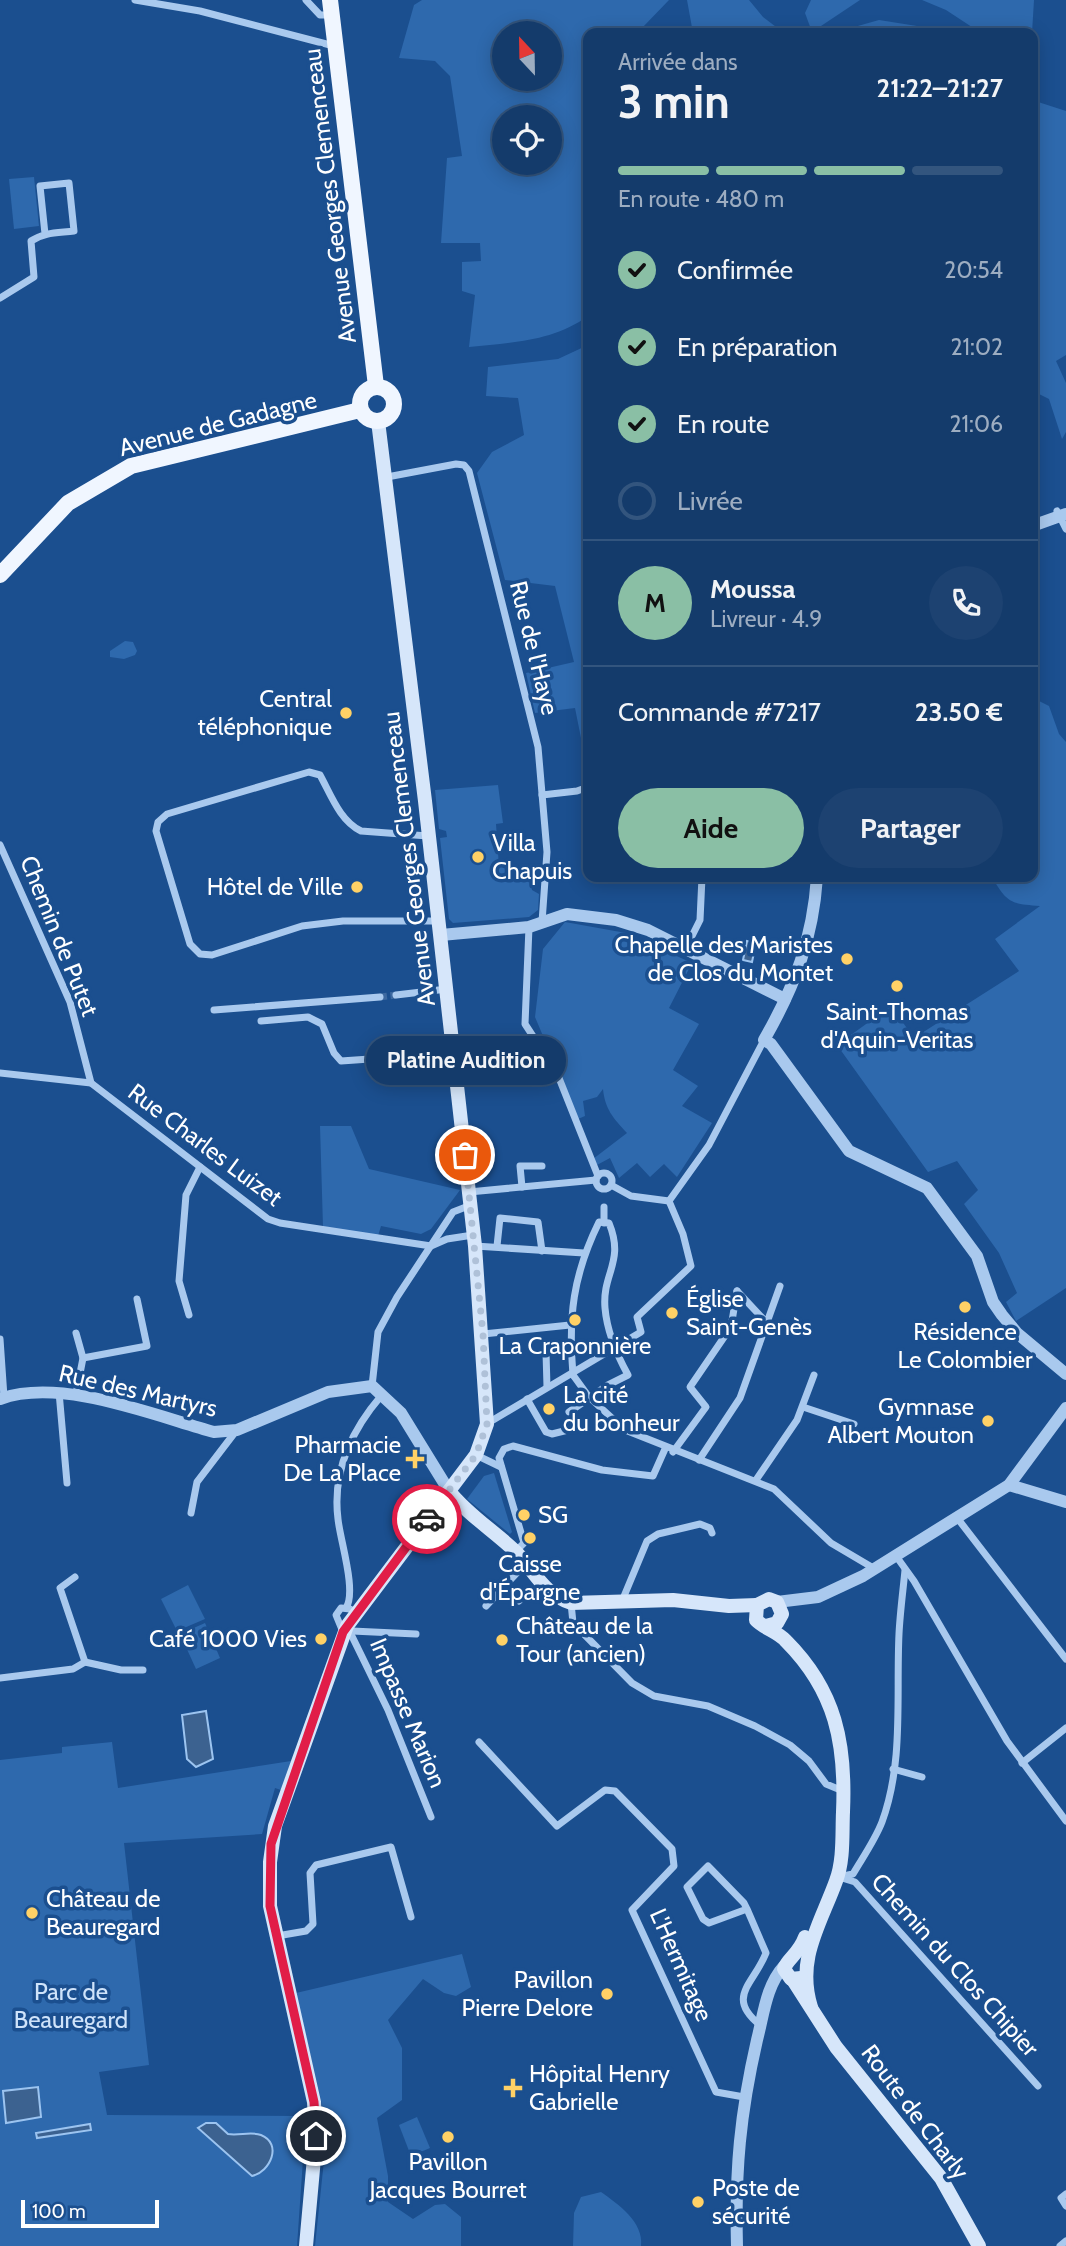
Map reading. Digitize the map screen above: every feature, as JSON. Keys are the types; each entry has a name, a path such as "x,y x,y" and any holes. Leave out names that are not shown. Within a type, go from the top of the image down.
{"main road":[{"name":"Avenue Georges Clemenceau","path":"331,8 376,386"},
{"path":"376,386 390,391 394,401 390,415 378,421 367,418 360,410 362,394 376,386"},
{"name":"Avenue de Gadagne","path":"0,575 68,502 131,466 360,410"},
{"name":"Avenue Georges Clemenceau","path":"306,2246 316,2136 314,2102 277,1937 269,1883 275,1826 347,1630 351,1610 476,1455 487,1424 475,1241 387,477 378,421"},
{"path":"449,1491 465,1510 515,1552 540,1585 555,1597 571,1603 673,1600 756,1611 766,1626 786,1640 815,1679 834,1714 842,1743 844,1792 838,1877"},
{"path":"756,1611 764,1600 780,1612 786,1640"},
{"path":"766,1626 780,1612"},
{"name":"Route de Charly","path":"838,1877 795,1970 811,2007 836,2047 941,2178 979,2246"}],"street":[{"path":"135,0 200,11 335,46"},
{"path":"306,0 320,15 331,8"},
{"path":"0,298 34,276 31,241 45,234 74,232 69,183 40,186 45,234"},
{"name":"Rue de l'Haye","path":"387,477 456,464 464,465 469,471 538,747 547,852 525,1024 557,1073 597,1178 607,1187"},
{"path":"1038,517 1063,516"},
{"path":"1038,524 1063,516"},
{"path":"429,836 361,831 340,811 320,775 309,772 167,814 158,822 156,831 190,944 200,954 212,955 316,924 343,920 440,928 536,925 567,914 632,924 785,999"},
{"path":"542,794 583,789"},
{"name":"Chemin de Putet","path":"0,845 70,1002 91,1083"},
{"path":"691,938 700,920 702,882"},
{"path":"669,1201 709,1145 785,999 812,929 817,882"},
{"path":"396,995 447,989"},
{"path":"214,1010 380,997"},
{"path":"261,1021 308,1017 322,1024 334,1053 341,1062 413,1056 453,1040"},
{"path":"764,1040 771,1044 849,1151 928,1188 977,1256 993,1302 1002,1315 1017,1333 1066,1374"},
{"name":"Rue Charles Luizet","path":"0,1073 91,1083 268,1219 296,1227 431,1246 447,1239 542,1251 584,1253"},
{"path":"522,1187 520,1166 541,1166"},
{"path":"189,1315 179,1281 186,1195 200,1167"},
{"path":"351,1610 351,1595 337,1517 339,1471 352,1438 377,1391 378,1332 397,1297 453,1212 470,1199 522,1187 597,1178 609,1174 603,1204 607,1223 617,1242 617,1255 607,1288 605,1308 615,1350 628,1375 569,1412"},
{"path":"607,1187 631,1196 669,1201"},
{"path":"487,1424 615,1350 641,1332 638,1317 691,1266 683,1234 669,1201"},
{"path":"497,1246 500,1218 538,1222 542,1251"},
{"path":"607,1223 599,1222 584,1253 575,1281 570,1325 573,1375 589,1397 625,1430 669,1450 756,1480 778,1492 831,1542 875,1569"},
{"path":"699,1460 740,1398 780,1286"},
{"path":"515,1552 524,1543 499,1458 504,1449 513,1446 602,1470 653,1476 669,1450 706,1407 690,1387 731,1327 737,1291 768,1324"},
{"path":"83,1358 147,1346 137,1299"},
{"path":"483,1334 570,1325"},
{"path":"76,1333 83,1358 76,1394"},
{"path":"0,1339 2,1398"},
{"path":"547,1387 546,1352 549,1348 571,1347"},
{"path":"756,1480 803,1407 814,1375"},
{"name":"Rue des Martyrs","path":"2,1398 26,1391 76,1394 214,1432 237,1430 328,1392 377,1391"},
{"path":"377,1391 401,1413 449,1491"},
{"path":"59,1392 67,1483"},
{"path":"527,1399 546,1432 552,1434 584,1426"},
{"path":"803,1407 854,1424"},
{"path":"780,1612 799,1601 818,1597 875,1569 1009,1485 1066,1409"},
{"path":"191,1513 197,1482 237,1430"},
{"path":"476,1455 501,1467"},
{"path":"1009,1485 1066,1502"},
{"path":"958,1519 1066,1659"},
{"path":"622,1602 647,1541 658,1534 700,1524 710,1528 712,1533"},
{"path":"896,1556 1022,1763 1066,1821"},
{"path":"486,1606 526,1564"},
{"path":"838,1877 853,1874 864,1857 881,1822 893,1769 900,1706 899,1635 905,1570"},
{"path":"75,1577 60,1588 85,1662"},
{"path":"503,1587 519,1601"},
{"path":"571,1603 573,1623 632,1684 654,1696 708,1706 755,1726 790,1745 809,1761 826,1784 844,1792"},
{"path":"347,1630 416,1634"},
{"name":"Impasse Marion","path":"347,1630 430,1817"},
{"path":"0,1678 73,1669 85,1662 121,1670 143,1670"},
{"path":"1022,1763 1066,1728"},
{"name":"L'Hermitage","path":"480,1742 557,1826 605,1790 615,1791 672,1849 674,1867 632,1910 716,2092 744,2097"},
{"path":"893,1769 922,1777"},
{"path":"277,1937 306,1931 313,1924 310,1873 316,1865 391,1847 411,1917"},
{"path":"747,1909 709,1923 703,1919 687,1887 708,1866 740,1898 747,1909 766,1953 749,1982 742,2004 746,2013 761,2025"},
{"name":"Chemin du Clos Chipier","path":"838,1877 855,1882 1038,2086"},
{"path":"737,2246 735,2177 744,2097 771,1982 795,1970"},
{"path":"1066,2194 1061,2198 1066,2206"},
{"path":"1060,2246 1066,2241"}],"green space":[{"path":"422,0 669,0 642,28 583,28 583,319 574,325 546,336 469,347 475,295 462,291 462,262 481,261 480,243 441,243 447,158 462,156 450,76 435,61 399,58 414,5"},
{"path":"687,0 749,0 763,17 777,28 692,28"},
{"path":"811,0 860,0 818,28 811,28 805,13"},
{"path":"922,0 1034,0 1032,28 973,28 946,10"},
{"path":"879,20 922,28 872,27 851,28"},
{"path":"1038,102 1066,111 1066,355 1056,361 1066,383 1066,432 1062,439 1049,399 1038,394"},
{"path":"34,177 39,226 14,229 9,179"},
{"path":"583,347 583,748 575,708 535,713 526,673 574,662 555,586 505,580 477,473 492,452 524,435 518,398 486,396 488,367 558,359"},
{"path":"125,641 133,642 137,651 135,655 124,659 110,657 110,651"},
{"path":"1038,700 1049,706 1059,734 1066,742 1066,1288 1016,1321 1006,1302 1017,1293 999,1253 964,1204 978,1190 957,1161 928,1172 837,1045 891,1006 914,1038 1019,971 995,939 1040,906 1016,903 1002,892 995,882 1038,882"},
{"path":"498,785 503,823 496,824 499,867 513,867 514,878 530,878 532,890 539,894 538,910 529,917 453,923 449,919 440,838 447,837 446,831 439,829 435,790"},
{"path":"565,922 626,933 692,963 669,1008 699,1024 673,1070 698,1086 682,1106 712,1123 677,1177 664,1164 650,1177 637,1163 619,1178 610,1158 597,1165 593,1159 627,1133 610,1113 603,1089 597,1097 583,1101 585,1116 578,1119 535,1017 543,949"},
{"path":"320,1126 351,1126 369,1169 460,1190 431,1229 421,1234 381,1226 378,1236 323,1227"},
{"path":"494,1473 512,1532 510,1534 467,1499 484,1476"},
{"path":"188,1585 205,1619 177,1631 161,1599"},
{"path":"205,1623 220,1658 196,1669 180,1634"},
{"name":"Parc de Beauregard","path":"112,1742 118,1788 291,1761 281,1790 275,1788 262,1834 124,1843 149,2065 99,2072 107,2115 306,2116 297,2246 0,2246 0,1760 62,1753 62,1747"},
{"path":"462,1954 471,1987 456,1996 444,1993 423,1979 388,2020 402,2048 402,2100 377,2118 388,2176 388,2202 413,2219 435,2205 445,2204 461,2217 461,2246 315,2246 327,2132 331,2132 331,2127 327,2126 296,1993"},
{"path":"417,2117 430,2148 411,2156 399,2125"},
{"path":"601,2192 622,2208 634,2222 641,2237 641,2246 573,2246 574,2213 581,2197"}],"shaded area":[{"path":"747,941 756,943 752,962 743,960"},
{"path":"206,1711 213,1759 196,1767 187,1759 182,1715"},
{"path":"38,2087 41,2117 6,2123 3,2091"},
{"path":"206,2123 216,2123 228,2134 257,2134 268,2139 273,2151 269,2164 252,2176 198,2128"},
{"path":"90,2124 91,2130 37,2138 36,2133"}],"tunnel":[{"path":"380,997 396,995"}],"way so far":[{"path":"427,1519 476,1455 487,1424 483,1334 465,1155"}],"place":[{"name":"Central téléphonique","path":"346,713"},
{"name":"Villa Chapuis","path":"478,857"},
{"name":"Hôtel de Ville","path":"357,887"},
{"name":"Chapelle des Maristes de Clos du Montet","path":"847,959"},
{"name":"Saint-Thomas d'Aquin-Veritas","path":"897,986"},
{"name":"Platine Audition","path":"465,1155"},
{"name":"Résidence Le Colombier","path":"965,1307"},
{"name":"Église Saint-Genès","path":"672,1313"},
{"name":"La Craponnière","path":"575,1320"},
{"name":"La cité du bonheur","path":"549,1409"},
{"name":"Gymnase Albert Mouton","path":"988,1421"},
{"name":"Pharmacie De La Place","path":"415,1459"},
{"name":"SG","path":"524,1515"},
{"name":"Caisse d'Épargne","path":"530,1538"},
{"name":"Café 1000 Vies","path":"321,1639"},
{"name":"Château de la Tour (ancien)","path":"502,1640"},
{"name":"Château de Beauregard","path":"32,1913"},
{"name":"Pavillon Pierre Delore","path":"607,1994"},
{"name":"Hôpital Henry Gabrielle","path":"513,2088"},
{"name":"Pavillon Jacques Bourret","path":"448,2137"},
{"name":"Poste de sécurité","path":"698,2202"}],"route":[{"path":"316,2136 314,2102 270,1906 271,1844 343,1632 427,1519"}]}
